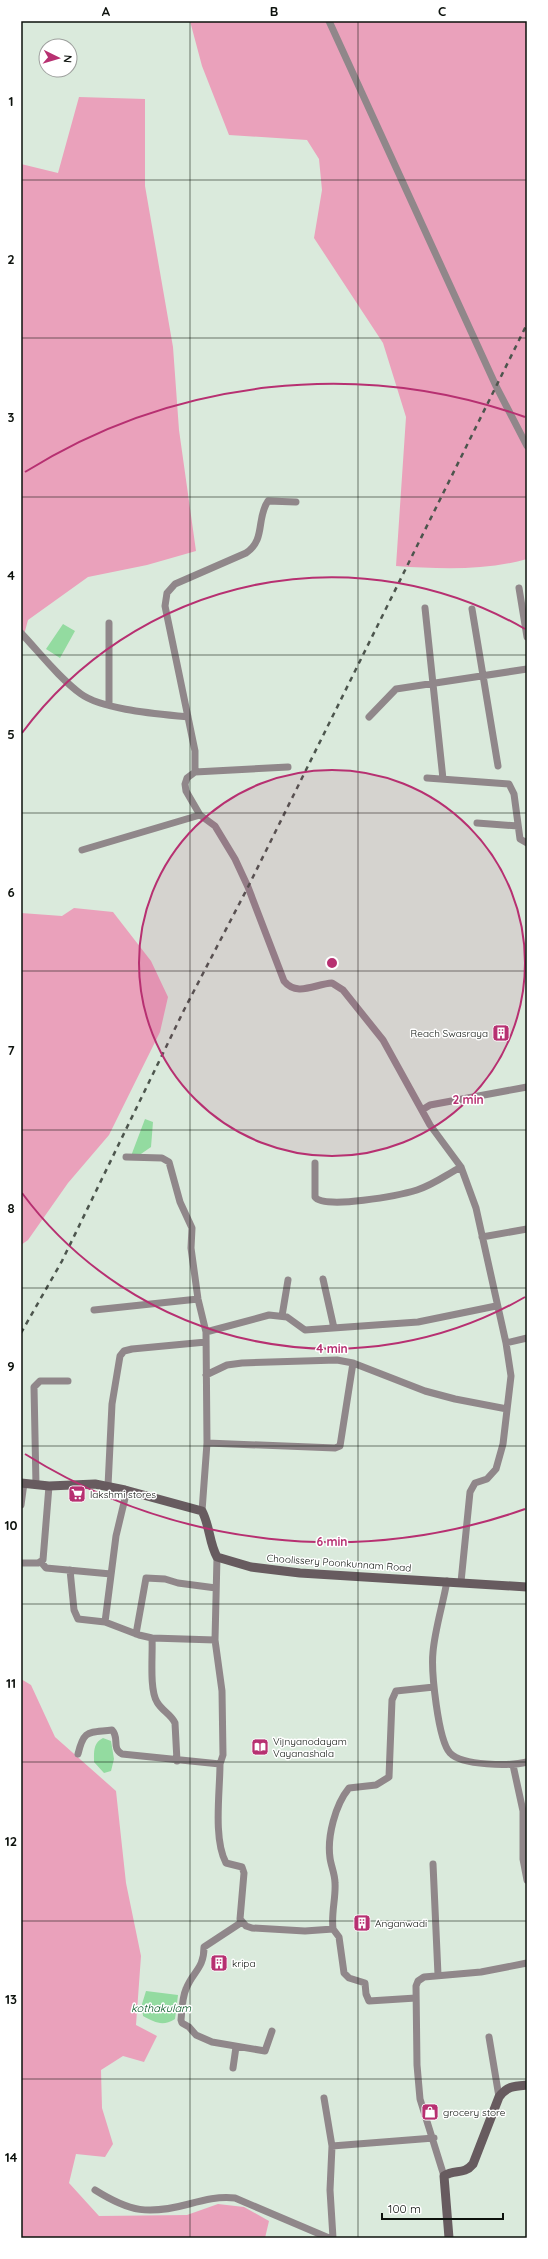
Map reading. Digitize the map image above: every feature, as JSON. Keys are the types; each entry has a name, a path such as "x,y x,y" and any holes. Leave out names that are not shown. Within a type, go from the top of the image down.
{"street":[{"path":"329,21 496,386 527,446"},
{"path":"195,772 195,751 165,606 167,593 175,584 246,554 254,548 260,533 265,506 268,501 296,502"},
{"path":"519,588 527,637"},
{"path":"425,608 443,779"},
{"path":"472,609 498,766"},
{"path":"109,623 109,704"},
{"path":"21,633 64,679 82,695 98,702 188,718"},
{"path":"369,717 396,689 527,668"},
{"path":"288,767 195,772 187,778 185,784 186,791 200,815 215,826 235,859 248,887 284,981 289,987 299,989 332,983 343,990 384,1040 404,1082 436,1135 461,1167 476,1208 496,1306 506,1343 511,1376 502,1444 496,1469 487,1479 475,1484 470,1492 461,1582"},
{"path":"427,778 509,784 514,794 520,839 527,843"},
{"path":"82,850 200,815"},
{"path":"477,823 518,826"},
{"path":"422,1110 430,1105 527,1087"},
{"path":"126,1157 162,1158 170,1162 180,1202 192,1228 191,1248 198,1299 206,1332 207,1443 202,1511 206,1519 213,1551 217,1558 215,1640 222,1691 224,1755 220,1764 219,1830 221,1847 226,1863 242,1867 244,1873 240,1912 242,1922 252,1928 305,1931 333,1929"},
{"path":"315,1163 315,1197 322,1202 360,1201 401,1194 433,1184 461,1167"},
{"path":"482,1237 527,1229"},
{"path":"323,1279 334,1328"},
{"path":"282,1316 288,1280"},
{"path":"94,1310 198,1299"},
{"path":"206,1332 269,1315 282,1316 305,1330 418,1322 496,1306"},
{"path":"506,1343 527,1338"},
{"path":"108,1486 112,1404 120,1356 124,1351 132,1349 206,1342"},
{"path":"206,1376 227,1365 254,1362 337,1360 353,1363 425,1391 455,1399 507,1409"},
{"path":"207,1443 335,1448 340,1446 353,1363"},
{"path":"36,1485 34,1387 40,1381 68,1381"},
{"path":"21,1505 22,1483 49,1486 95,1484 128,1490 202,1511"},
{"path":"41,1562 44,1557 49,1486"},
{"path":"105,1622 116,1536 128,1490"},
{"name":"Choolissery Poonkunnam Road","path":"217,1558 251,1567 292,1572 527,1587"},
{"path":"21,1563 41,1562"},
{"path":"41,1562 46,1568 111,1574"},
{"path":"70,1570 75,1616 84,1620 105,1622 136,1634 152,1638 215,1640"},
{"path":"136,1634 146,1578 165,1578 178,1583 216,1588"},
{"path":"447,1581 433,1653 434,1687 442,1733 450,1753 465,1761 513,1765 527,1762"},
{"path":"152,1638 154,1692 158,1704 173,1718 175,1723 177,1730 177,1761"},
{"path":"416,1998 369,2001 366,1994 365,1983 349,1978 344,1973 339,1937 333,1929 332,1918 335,1881 330,1858 329,1839 332,1826 344,1794 349,1788 376,1785 389,1777 392,1700 396,1691 434,1687"},
{"path":"78,1754 82,1739 87,1734 112,1730 116,1737 115,1746 118,1752 122,1754 177,1761 220,1764"},
{"path":"513,1765 523,1811 523,1859 527,1880"},
{"path":"433,1864 438,1975"},
{"path":"242,1922 204,1947 202,1965 192,1978 184,1994 181,2020 182,2023 200,2037 224,2045 236,2047 265,2050 272,2031"},
{"path":"449,2238 444,2176 434,2138 420,2099 416,1998 418,1981 438,1975 481,1972 527,1963"},
{"path":"489,2036 499,2097"},
{"path":"232,2068 236,2047"},
{"path":"444,2176 448,2173 464,2172 473,2164 499,2097 504,2090 512,2086 527,2085"},
{"path":"324,2098 332,2146 330,2190 332,2238"},
{"path":"332,2146 434,2138"},
{"path":"95,2190 124,2207 142,2210 174,2208 218,2198 235,2198 329,2238"}],"shaded area":[{"path":"190,21 527,21 527,559 495,566 462,568 396,566 406,417 383,343 314,238 322,190 319,159 307,140 229,135 202,66"},
{"path":"79,97 145,99 145,186 173,347 179,430 196,551 147,565 88,577 28,620 21,646 21,164 58,173"},
{"path":"74,908 113,912 151,961 168,997 160,1032 109,1135 68,1183 28,1240 21,1245 21,913 62,916"},
{"path":"21,1679 31,1685 55,1737 116,1791 126,1883 141,1956 136,2025 157,2036 144,2062 123,2056 101,2070 102,2108 113,2144 105,2157 76,2154 69,2183 99,2216 187,2215 218,2204 244,2207 269,2221 265,2238 21,2238"}],"water":[{"path":"63,624 75,631 60,658 46,649"},
{"path":"145,1119 153,1122 151,1147 138,1156 131,1156"},
{"path":"103,1738 111,1741 114,1759 111,1771 104,1773 94,1762 94,1751 97,1742"},
{"name":"kothakulam","path":"146,1991 178,1995 175,2019 166,2023 159,2023 143,2016 142,2004"}],"railway":[{"path":"21,1333 62,1261 184,1010 248,887 527,324"}],"place":[{"name":"Reach Swasraya","path":"501,1033"},
{"name":"lakshmi stores","path":"77,1494"},
{"name":"Vijnyanodayam Vayanashala","path":"260,1747"},
{"name":"Anganwadi","path":"362,1923"},
{"name":"kripa","path":"219,1963"},
{"name":"grocery store","path":"430,2112"}]}
